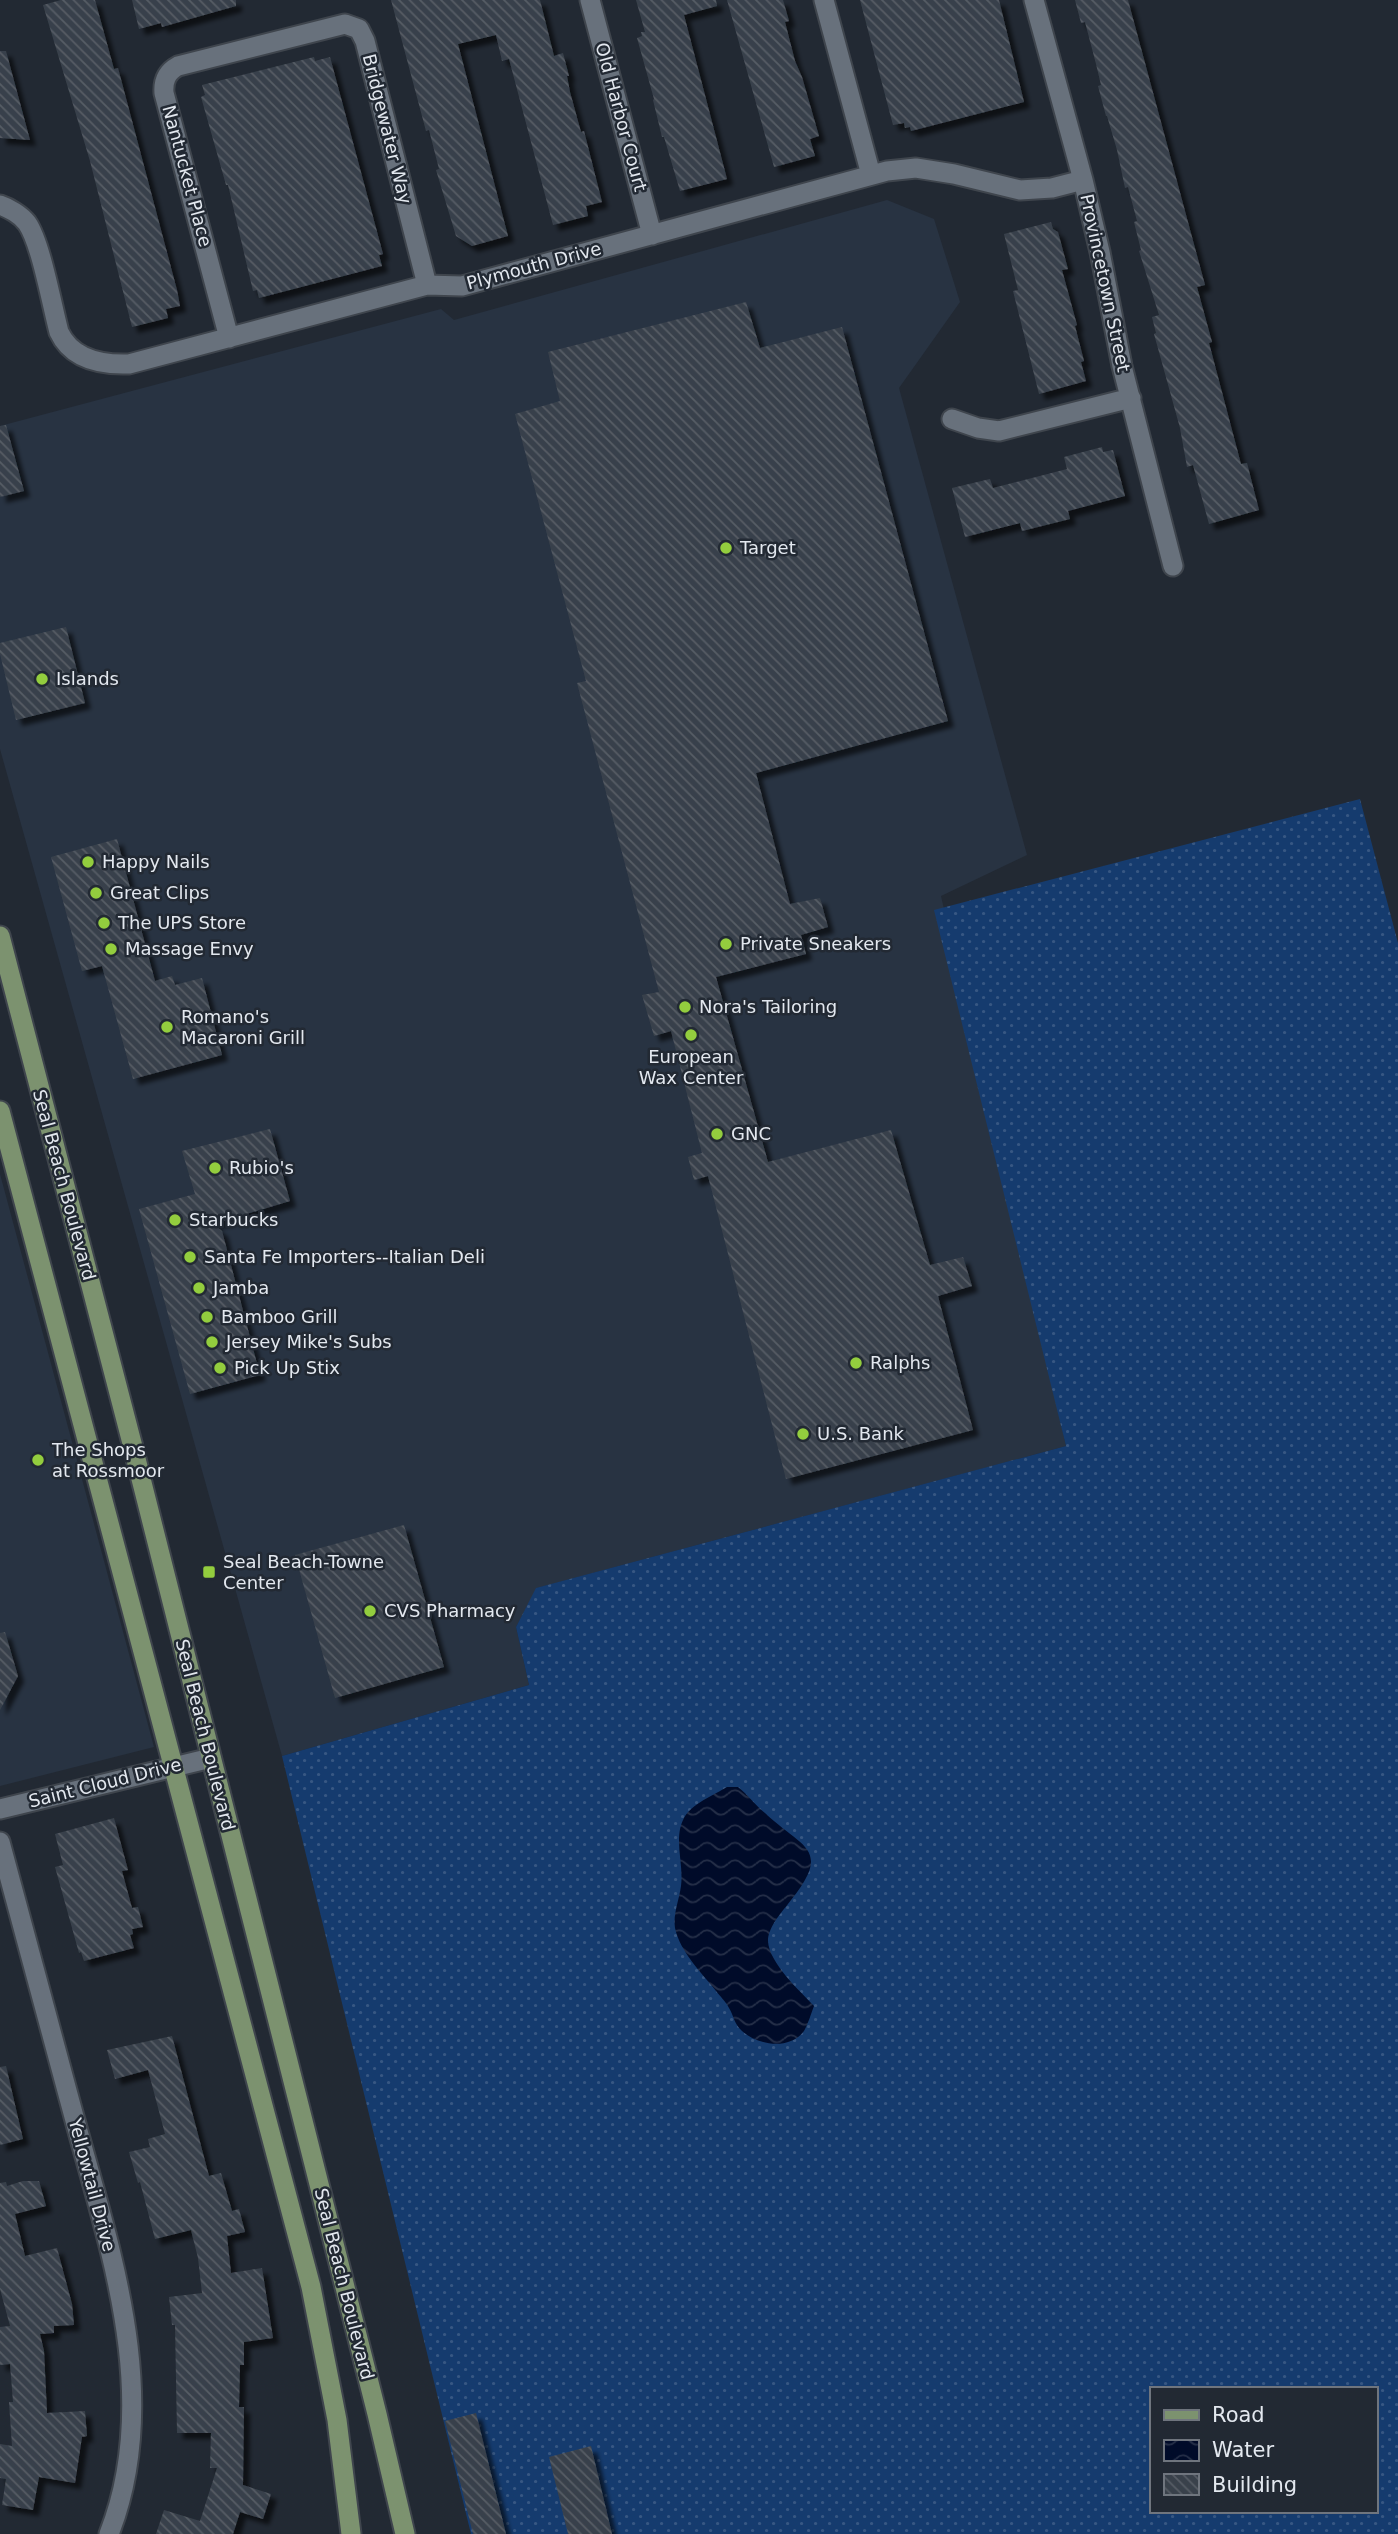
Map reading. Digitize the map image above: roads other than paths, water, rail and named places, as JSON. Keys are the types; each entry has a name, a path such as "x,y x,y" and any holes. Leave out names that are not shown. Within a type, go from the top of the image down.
{"main road":[{"name":"Seal Beach Boulevard","path":"0,936 371,2388 405,2534"},
{"name":"Seal Beach Boulevard","path":"0,1111 311,2287 337,2420 351,2534"}],"street":[{"name":"Old Harbor Court","path":"590,0 652,235"},
{"path":"824,0 872,175"},
{"name":"Provincetown Street","path":"1034,0 1083,180 1131,398 1173,566"},
{"name":"Bridgewater Way","path":"264,44 345,24 359,29 365,41 427,285"},
{"name":"Nantucket Place","path":"229,338 163,82 178,65 264,44"},
{"name":"Plymouth Drive","path":"0,205 26,220 35,237 64,343 80,356 110,365 129,365 427,285 462,285 872,175 916,168 1020,190 1052,188 1083,180"},
{"path":"952,419 978,428 999,431 1131,398"},
{"name":"Saint Cloud Drive","path":"0,1808 211,1758"},
{"name":"Yellowtail Drive","path":"0,1842 116,2275 131,2368 129,2453 109,2534"}],"water":[{"path":"727,1787 738,1787 742,1790 761,1810 801,1843 811,1860 802,1885 775,1921 768,1941 779,1967 814,2006 804,2031 798,2037 782,2043 756,2040 739,2028 726,2004 686,1954 675,1928 682,1878 679,1843 681,1826 692,1808"}],"place":[{"name":"Target","path":"726,548"},
{"name":"Islands","path":"42,679"},
{"name":"Happy Nails","path":"88,862"},
{"name":"Great Clips","path":"96,893"},
{"name":"The UPS Store","path":"104,923"},
{"name":"Private Sneakers","path":"726,944"},
{"name":"Massage Envy","path":"111,949"},
{"name":"Nora's Tailoring","path":"685,1007"},
{"name":"Romano's Macaroni Grill","path":"167,1027"},
{"name":"European Wax Center","path":"691,1035"},
{"name":"GNC","path":"717,1134"},
{"name":"Rubio's","path":"215,1168"},
{"name":"Starbucks","path":"175,1220"},
{"name":"Santa Fe Importers--Italian Deli","path":"190,1257"},
{"name":"Jamba","path":"199,1288"},
{"name":"Bamboo Grill","path":"207,1317"},
{"name":"Jersey Mike's Subs","path":"212,1342"},
{"name":"Ralphs","path":"856,1363"},
{"name":"Pick Up Stix","path":"220,1368"},
{"name":"U.S. Bank","path":"803,1434"},
{"name":"The Shops at Rossmoor","path":"38,1460"},
{"name":"Seal Beach-Towne Center","path":"209,1572"},
{"name":"CVS Pharmacy","path":"370,1611"}]}
